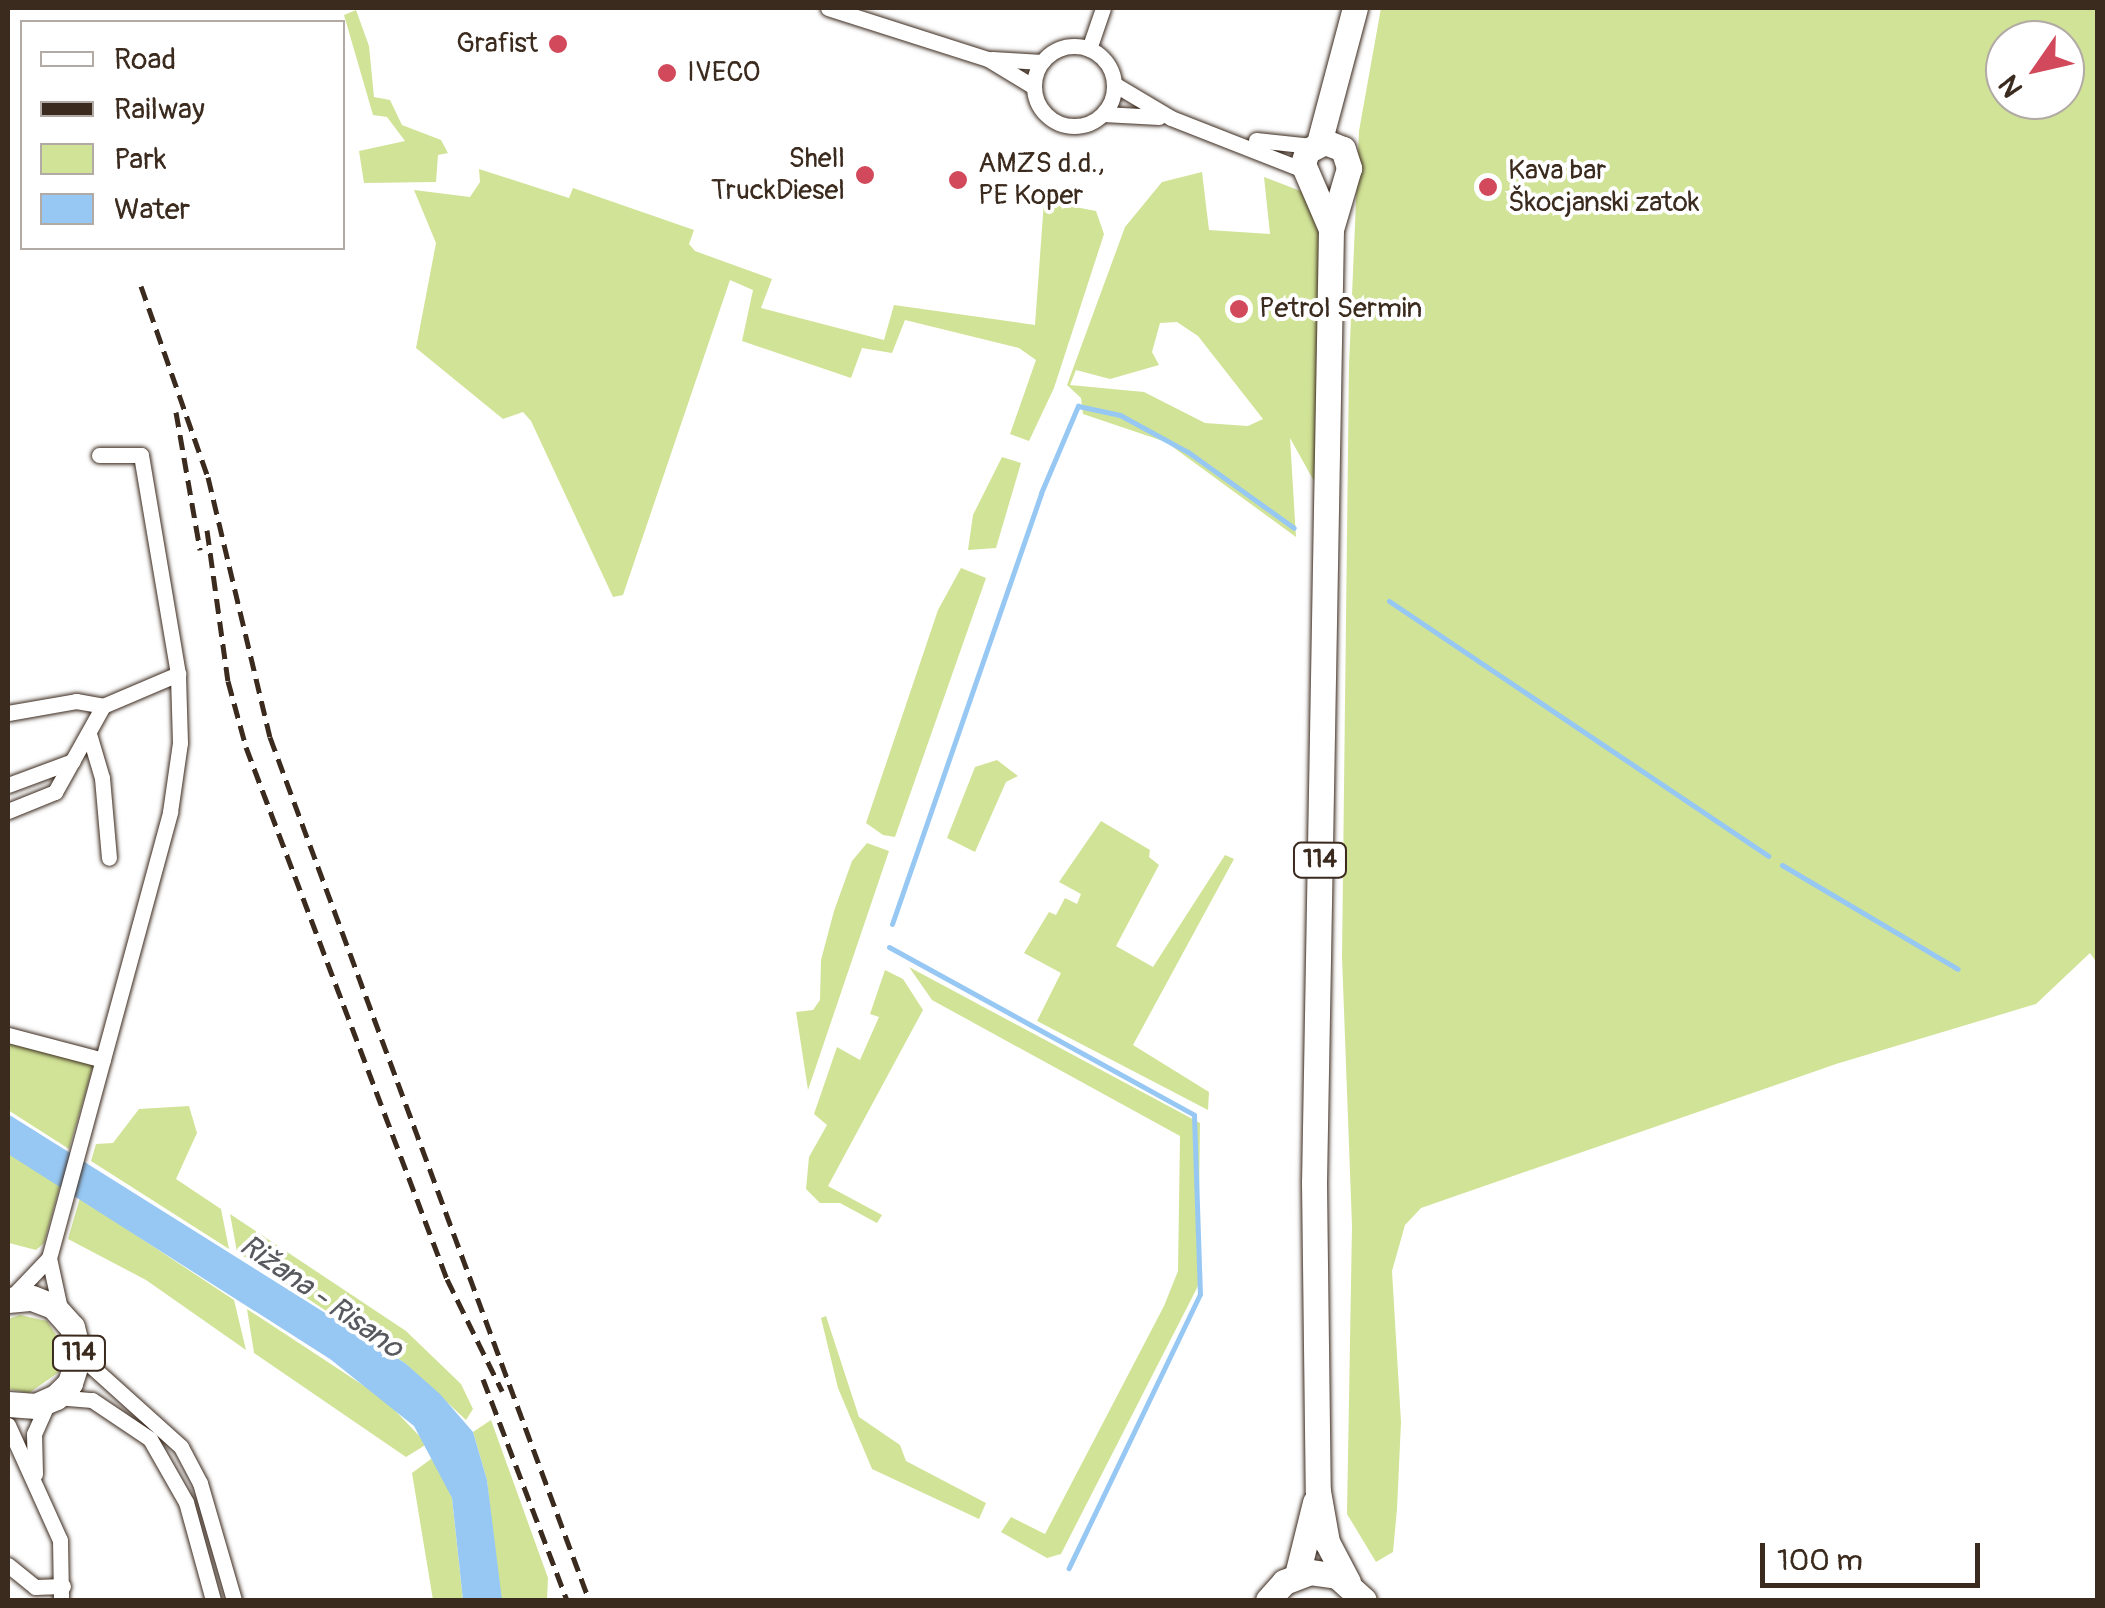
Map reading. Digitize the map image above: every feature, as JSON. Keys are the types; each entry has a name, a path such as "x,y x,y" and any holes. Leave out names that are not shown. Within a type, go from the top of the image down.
{"main road":[{"name":"114","path":"1356,8 1342,78 1319,158 1330,229 1314,1182 1318,1491 1324,1534 1360,1595"},
{"name":"114","path":"1319,158 1342,181 1330,229"},
{"name":"114","path":"8,1300 42,1301 62,1313 79,1355 70,1383 52,1400 8,1404"},
{"name":"114","path":"1318,1491 1297,1575 1324,1572 1360,1595"},
{"path":"1264,1598 1297,1575"}],"street":[{"path":"828,8 988,58 1042,62"},
{"path":"1089,49 1103,8"},
{"path":"1034,87 1042,62 1063,47 1089,49 1107,63 1114,84 1103,114"},
{"path":"988,58 1034,87 1044,112 1058,122 1086,124 1103,114 1171,118"},
{"path":"1114,84 1171,118 1319,158"},
{"path":"1227,136 1319,158"},
{"path":"8,1300 50,1254 94,1104 170,812 180,744 178,674 141,455 99,455"},
{"path":"8,713 76,701 103,706 178,674"},
{"path":"8,811 55,792 87,750 103,706"},
{"path":"8,785 87,750"},
{"path":"87,750 109,858"},
{"path":"8,1035 103,1060"},
{"path":"50,1254 62,1313"},
{"path":"79,1355 180,1447 200,1483 234,1600"},
{"path":"35,1478 34,1434 52,1400 92,1400 150,1439 186,1502 213,1600"},
{"path":"8,1426 60,1540 62,1593 34,1587 8,1565"}],"green space":[{"path":"1381,8 2097,8 2097,963 2090,953 2036,1004 1836,1064 1421,1208 1405,1225 1392,1271 1401,1422 1397,1509 1393,1552 1376,1562 1347,1514 1352,1226 1342,957 1349,365 1359,131"},
{"path":"356,10 369,46 374,97 390,100 402,125 441,140 448,153 438,155 436,182 364,183 359,151 405,141 387,117 373,115 344,15"},
{"path":"479,169 569,198 573,188 694,230 689,244 695,251 772,279 761,308 884,340 894,305 1035,325 1044,201 1096,211 1104,234 1054,388 1029,441 1010,434 1036,360 1019,348 905,320 892,353 862,348 851,378 742,341 753,290 730,280 623,595 613,597 531,421 523,412 503,419 416,348 436,243 414,190 470,197 480,182"},
{"path":"1202,172 1209,230 1270,234 1264,177 1319,198 1319,490 1290,438 1296,537 1166,442 1083,414 1081,398 1067,385 1125,227 1162,182","holes":["1177,322 1198,336 1263,419 1248,426 1205,423 1144,392 1070,385 1076,370 1110,379 1159,365 1152,352 1160,323"]},
{"path":"1002,457 1021,463 996,548 968,550 973,515"},
{"path":"961,568 986,578 895,837 883,835 866,823 938,610"},
{"path":"997,760 1018,776 1006,782 975,852 947,838 975,767"},
{"path":"1101,821 1150,850 1149,857 1159,865 1116,946 1153,967 1225,855 1234,859 1133,1045 1209,1092 1208,1110 1037,1021 1061,973 1024,953 1049,912 1056,915 1065,898 1077,904 1081,894 1059,882"},
{"path":"867,843 889,851 808,1090 796,1012 813,1010 820,1000 821,960 834,911 852,861"},
{"path":"909,967 1200,1123 1198,1286 1061,1554 1047,1558 1001,1532 1011,1517 1045,1534 1164,1306 1178,1271 1180,1136 932,1000"},
{"path":"885,970 903,979 923,1010 828,1186 882,1215 877,1223 840,1203 820,1203 806,1189 809,1157 827,1125 814,1114 837,1047 860,1060 879,1017 870,1014"},
{"path":"8,1043 94,1063 69,1149 8,1110"},
{"path":"189,1106 197,1133 176,1179 221,1209 229,1249 91,1161 96,1144 113,1143 139,1109"},
{"path":"8,1150 60,1185 44,1243 36,1250 9,1243"},
{"path":"80,1198 234,1300 246,1350 146,1280 68,1239"},
{"path":"230,1214 406,1331 461,1384 473,1409 466,1420 405,1363 237,1252"},
{"path":"247,1309 384,1399 427,1444 406,1457 254,1353"},
{"path":"20,1315 47,1321 62,1344 59,1372 29,1393 8,1389 8,1319"},
{"path":"826,1316 859,1417 900,1445 906,1461 986,1503 979,1519 872,1469 838,1388 821,1318"},
{"path":"491,1420 548,1578 547,1600 500,1600 487,1480 473,1432"},
{"path":"435,1456 452,1498 463,1600 433,1600 412,1473"}],"water":[{"path":"8,1114 405,1363 440,1394 473,1432 487,1480 502,1600 463,1600 452,1498 414,1426 330,1359 8,1154"}],"waterway":[{"path":"892,924 1041,493 1078,406 1120,415 1188,452 1294,528"},
{"path":"1389,601 1768,856"},
{"path":"1782,865 1958,969"},
{"path":"889,947 1194,1115 1200,1294 1069,1568"}],"railway":[{"path":"141,286 208,477 270,737 589,1600"},
{"path":"176,412 200,550"},
{"path":"207,530 228,681 246,747 447,1279 502,1391"},
{"path":"483,1379 567,1600"}],"place":[{"name":"Grafist","path":"558,44"},
{"name":"IVECO","path":"667,73"},
{"name":"Shell TruckDiesel","path":"865,175"},
{"name":"AMZS d.d., PE Koper","path":"958,180"},
{"name":"Kava bar Škocjanski zatok","path":"1488,187"},
{"name":"Petrol Sermin","path":"1239,309"}],"water label":[{"name":"Rižana - Risano","path":"321,1297"}]}
